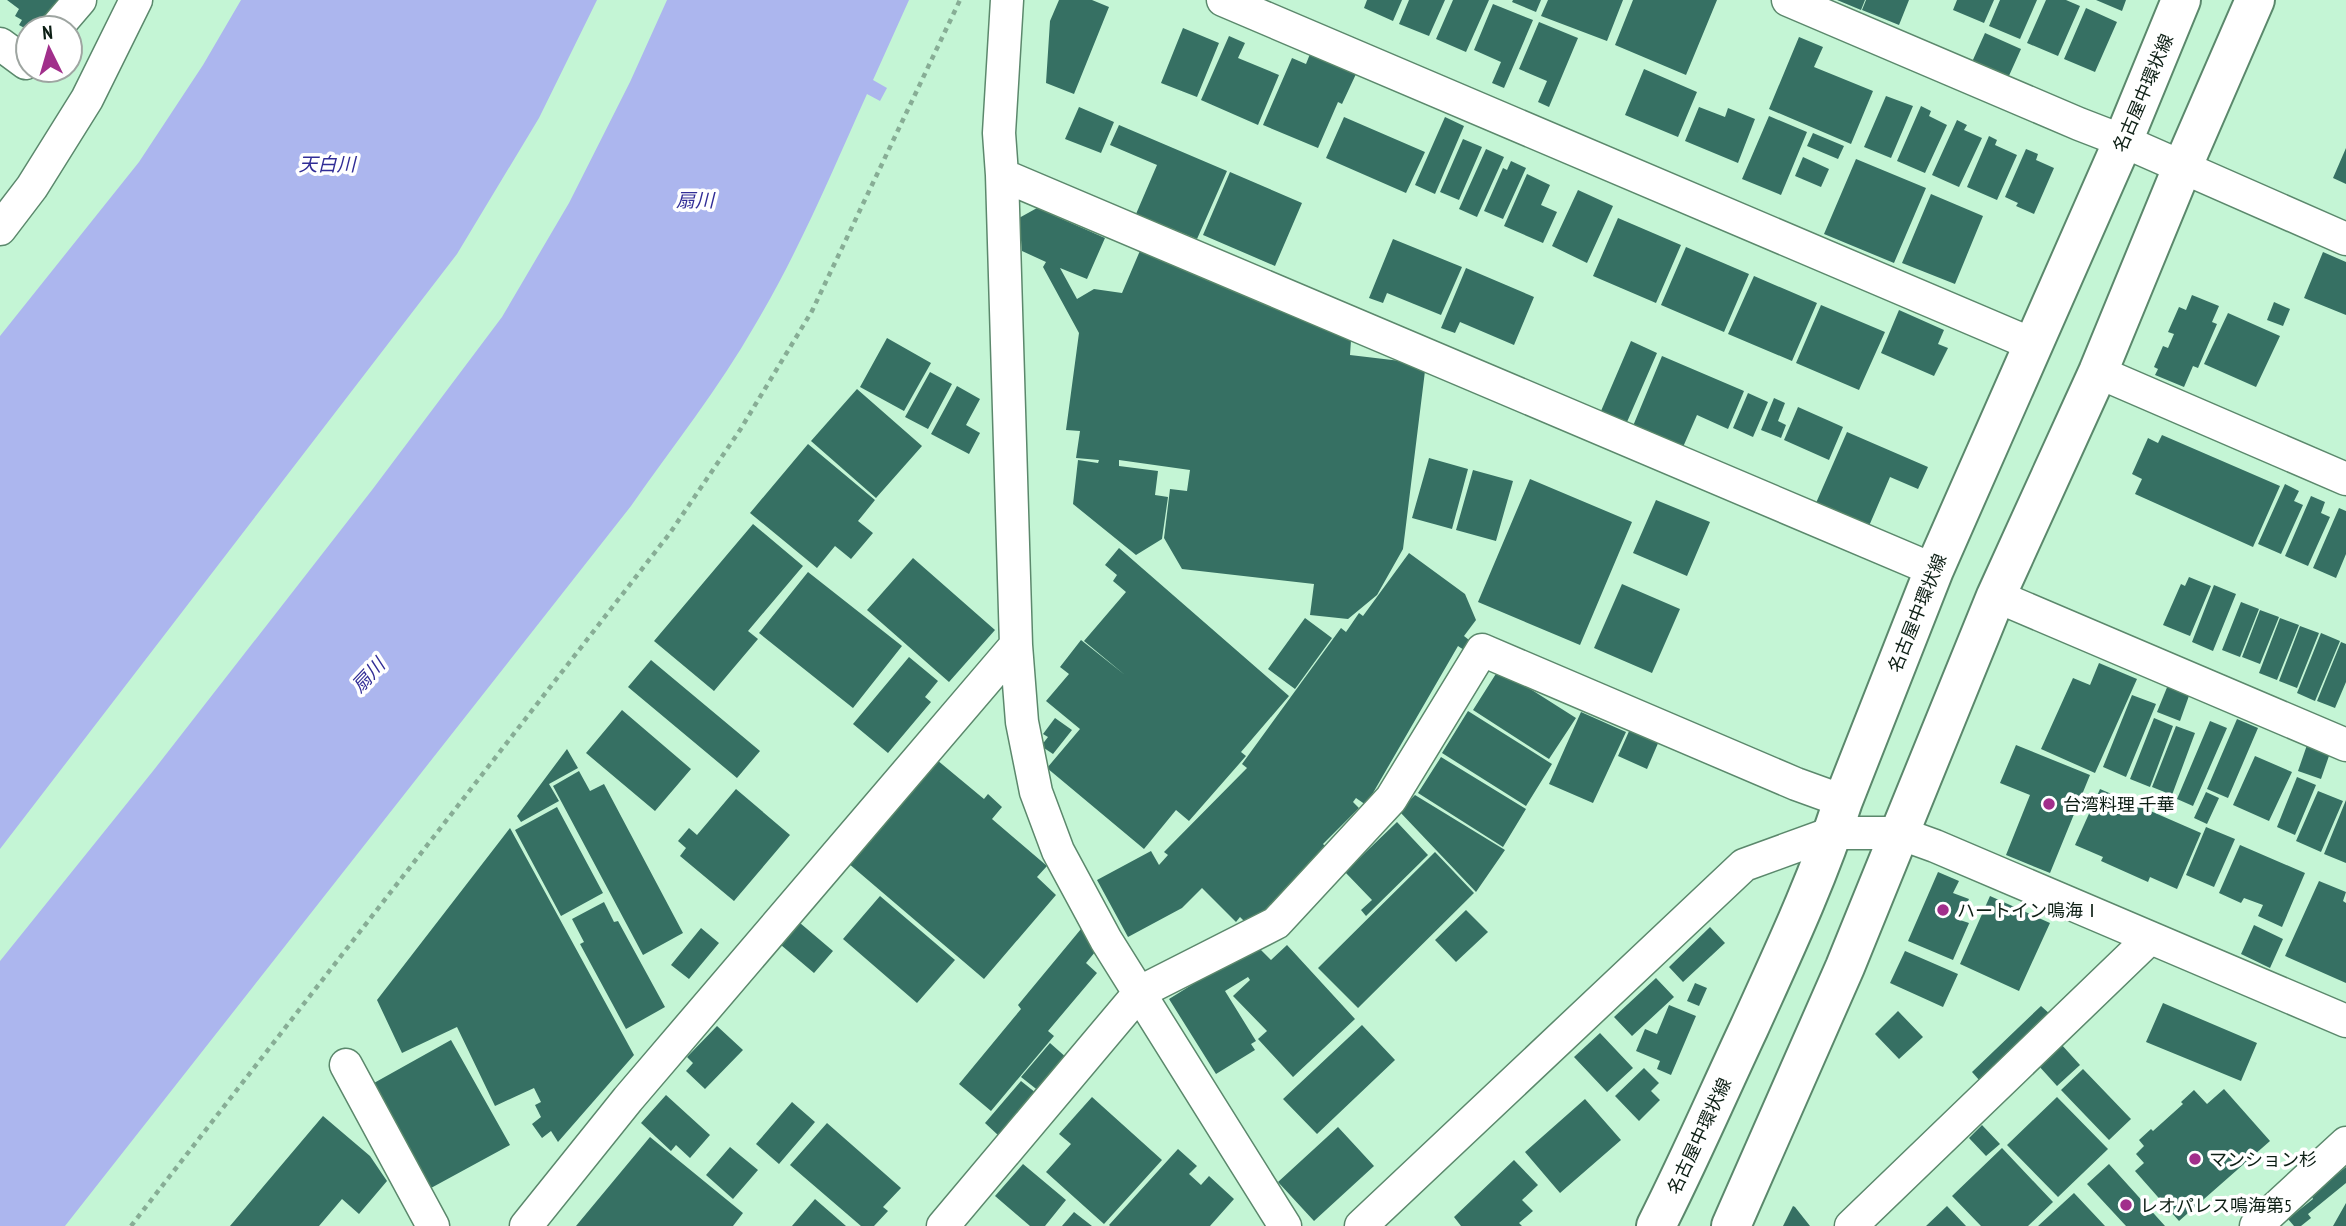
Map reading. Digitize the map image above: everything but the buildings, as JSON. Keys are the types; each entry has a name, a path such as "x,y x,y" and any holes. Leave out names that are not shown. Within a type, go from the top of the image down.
{"main road":[{"name":"名古屋中環状線","path":"1656,1226 1788,943 1934,570 2123,141 2181,0"},
{"path":"1731,1226 1845,967 1996,596 2098,372 2255,0"}],"street":[{"path":"68,14 80,0"},
{"path":"0,229 32,187 87,99 136,0"},
{"path":"1007,0 999,133 1016,645 1022,722 1036,792 1058,851 1106,940 1285,1226"},
{"path":"1223,0 2034,345"},
{"path":"1788,0 2123,141 2346,239"},
{"path":"1002,175 1934,570"},
{"path":"2098,372 2346,478"},
{"path":"1996,596 2346,745"},
{"path":"526,1226 628,1099 1016,645"},
{"path":"943,1226 1140,992 1276,923 1391,799 1482,650 1783,779 1838,817 1899,833 1935,846 2346,1021"},
{"path":"1361,1226 1744,865 1838,817"},
{"path":"1851,1226 2150,938"},
{"path":"346,1065 433,1226"},
{"path":"2256,1226 2346,1143"}],"path":[{"path":"131,1226 670,533 740,430 813,311 960,0"}],"water":[{"name":"天白川","path":"241,0 597,0 539,118 457,254 0,849 0,336 139,162 203,65"},
{"name":"扇川","path":"667,0 909,0 873,80 887,88 880,101 867,94 801,240 755,325 711,394 631,506 65,1226 0,1226 0,961 153,771 372,490 502,317 569,203 630,82"}],"place":[{"name":"台湾料理 千華","path":"2049,804"},
{"name":"ハートイン鳴海Ⅰ","path":"1943,910"},
{"name":"マンション杉","path":"2195,1159"},
{"name":"レオパレス鳴海第5","path":"2126,1205"}]}
